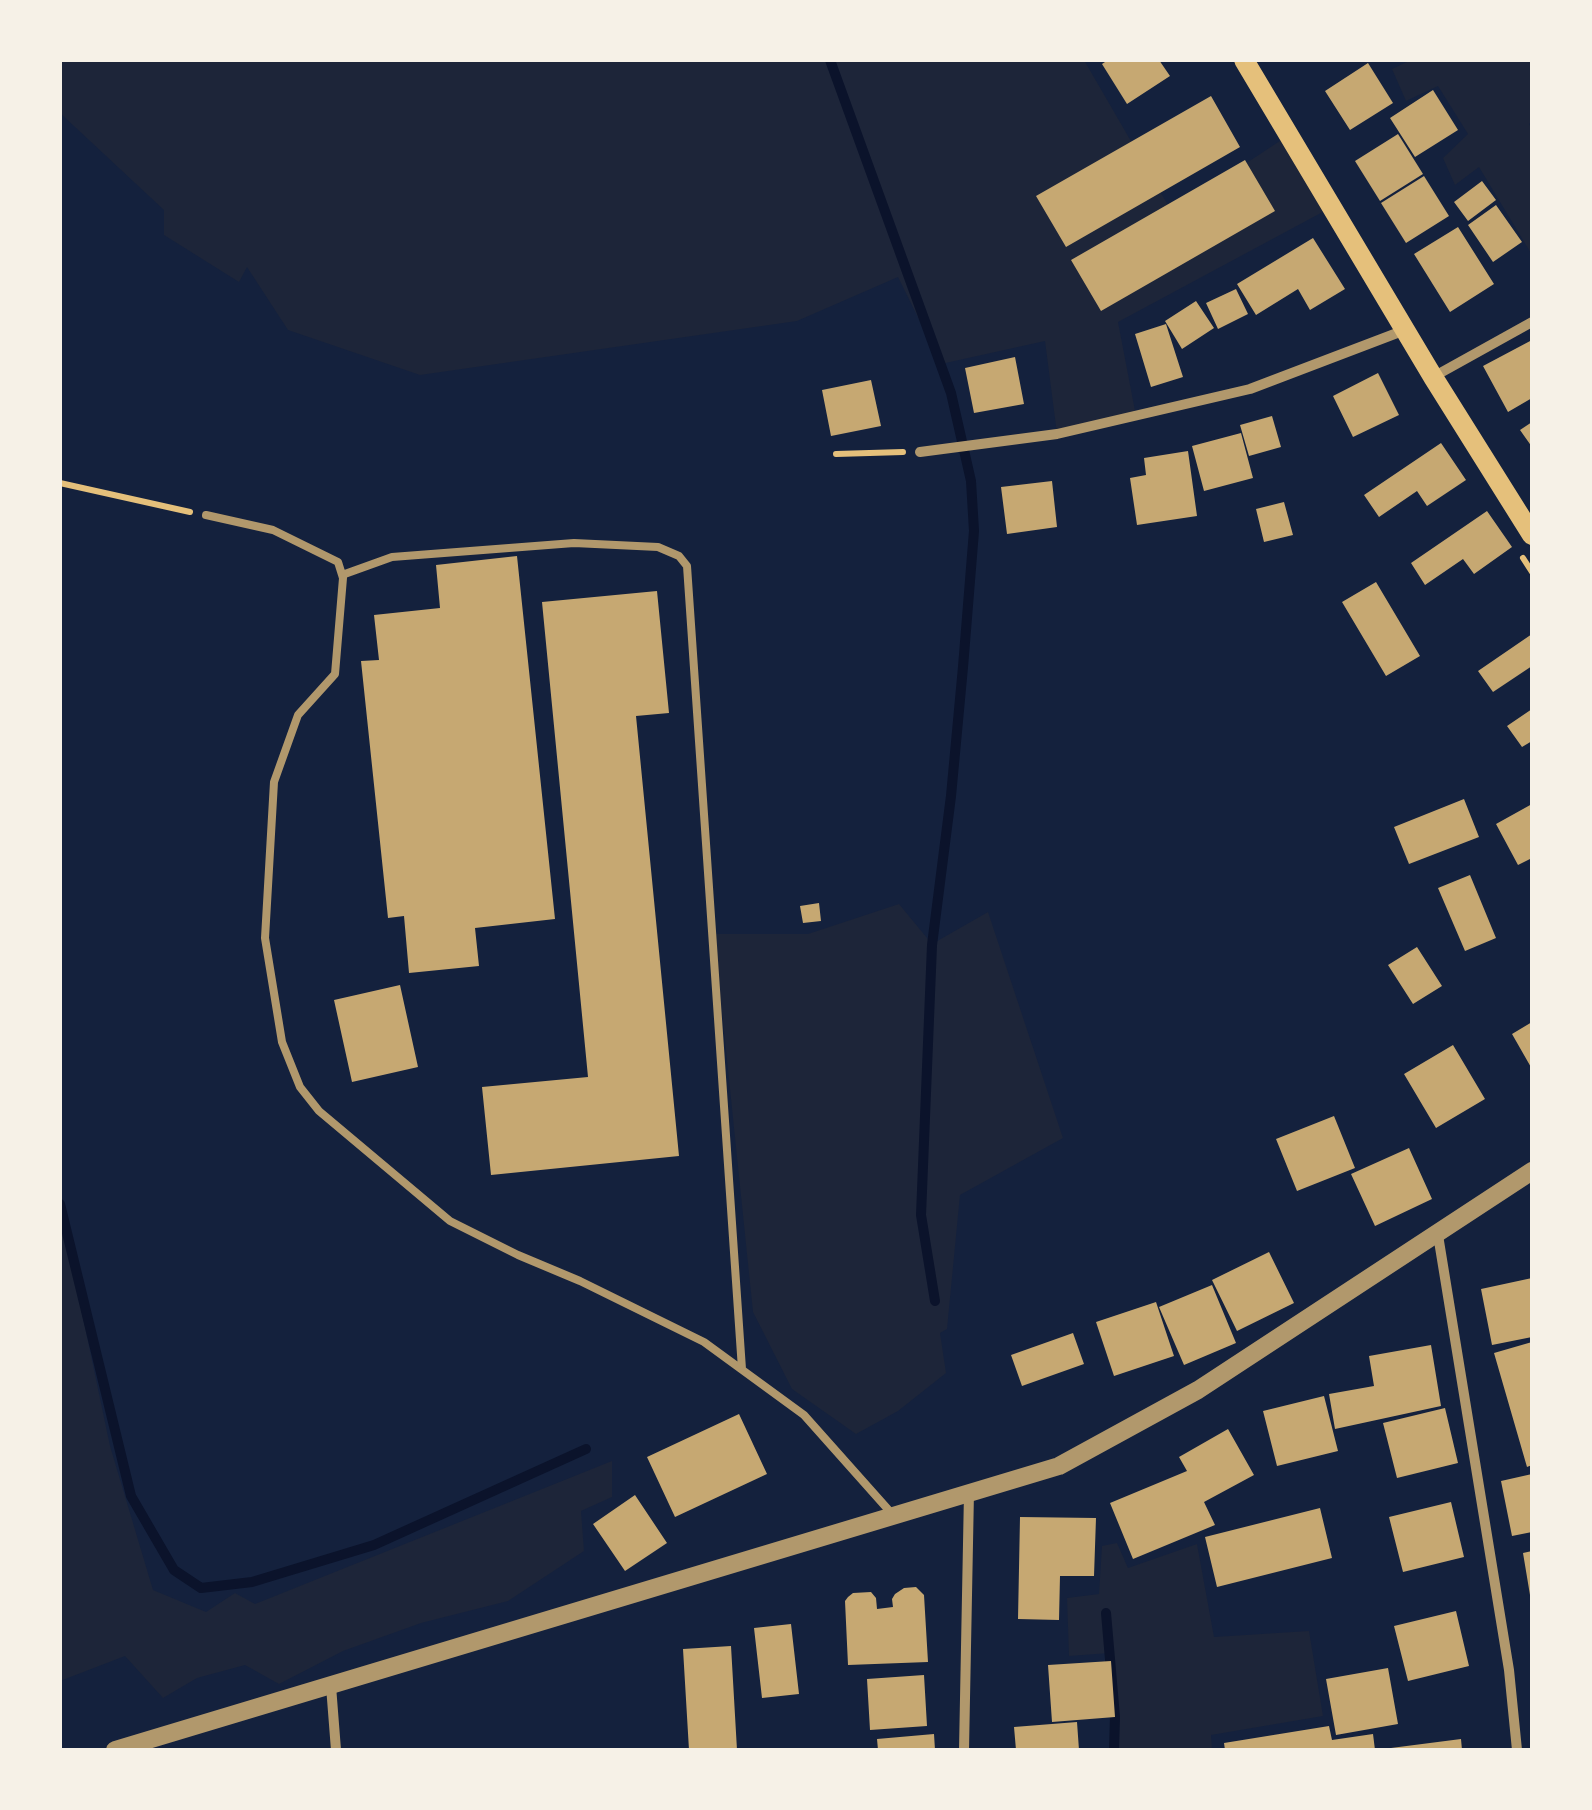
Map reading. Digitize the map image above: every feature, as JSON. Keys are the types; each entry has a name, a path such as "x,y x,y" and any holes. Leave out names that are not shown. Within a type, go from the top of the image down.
{"main road":[{"path":"1244,60 1532,535"}],"street":[{"path":"1433,377 1532,322"},
{"path":"920,452 1057,434 1250,388 1405,330"},
{"path":"115,1750 1060,1466 1198,1390 1532,1172"},
{"path":"1438,1235 1508,1670 1516,1750"},
{"path":"964,1750 969,1492"},
{"path":"331,1686 336,1750"}],"lane":[{"path":"206,515 273,530 338,562 342,575 335,674 298,715 274,782 265,938 282,1042 300,1088 319,1111 450,1221 704,1342 804,1415 893,1516"},
{"path":"342,575 392,556 574,543 658,548 680,556 687,566 742,1370"}],"path":[{"path":"836,454 920,452"},
{"path":"60,483 206,515"}],"shaded area":[{"path":"60,60 1084,60 1172,212 1289,135 1332,207 1118,322 1136,416 1057,434 1045,341 941,364 898,277 797,321 420,375 288,330 247,267 239,282 164,235 164,210 60,113"},
{"path":"1411,60 1532,60 1532,255 1479,167 1455,185 1443,158 1468,134 1438,86 1406,101 1392,69"},
{"path":"899,904 932,944 988,912 1063,1138 960,1195 947,1329 940,1333 946,1373 898,1411 856,1434 792,1389 753,1312 714,934 808,934"},
{"path":"60,1208 110,1446 153,1590 206,1612 235,1593 255,1604 612,1461 612,1497 581,1511 584,1551 508,1601 421,1623 343,1651 279,1684 245,1665 197,1678 163,1698 125,1656 60,1681"},
{"path":"1117,1543 1128,1568 1197,1544 1214,1637 1309,1631 1323,1716 1211,1735 1212,1750 1114,1750 1110,1653 1069,1656 1067,1598 1099,1594 1102,1546"}],"building":[{"path":"1108,60 1159,60 1170,76 1127,104 1102,64"},
{"path":"1368,63 1393,103 1350,130 1325,91"},
{"path":"1433,90 1458,130 1415,157 1390,118"},
{"path":"1211,96 1240,147 1066,247 1036,196"},
{"path":"1398,134 1423,174 1380,201 1355,161"},
{"path":"1245,160 1275,211 1101,311 1071,260"},
{"path":"1424,176 1449,216 1406,243 1381,203"},
{"path":"1482,181 1496,200 1468,221 1454,202"},
{"path":"1496,205 1522,242 1493,262 1468,225"},
{"path":"1458,227 1494,284 1450,312 1414,254"},
{"path":"1313,238 1345,289 1310,310 1298,289 1256,315 1237,284"},
{"path":"1236,289 1248,314 1218,329 1206,303"},
{"path":"1196,301 1214,328 1182,349 1165,321"},
{"path":"1166,324 1183,377 1151,387 1135,334"},
{"path":"1532,340 1532,398 1508,412 1483,366"},
{"path":"1015,357 1024,404 974,413 965,368"},
{"path":"1378,373 1399,415 1353,437 1333,396"},
{"path":"871,380 881,426 831,436 822,390"},
{"path":"1272,416 1281,447 1249,456 1240,425"},
{"path":"1532,422 1532,447 1520,430"},
{"path":"1241,433 1253,478 1204,491 1192,446"},
{"path":"1441,443 1466,480 1427,506 1417,491 1379,517 1364,495"},
{"path":"1188,451 1197,516 1137,525 1130,478 1146,475 1144,458"},
{"path":"1052,481 1057,527 1007,534 1001,487"},
{"path":"1284,502 1293,535 1264,542 1256,509"},
{"path":"1487,511 1512,547 1474,574 1463,559 1425,585 1411,563"},
{"path":"517,556 555,919 475,928 479,966 409,973 404,916 388,918 361,661 379,660 374,615 440,608 436,565"},
{"path":"1376,582 1420,656 1386,676 1342,602"},
{"path":"657,591 669,713 636,716 679,1156 491,1175 482,1087 588,1077 542,602"},
{"path":"1532,634 1532,666 1493,692 1478,671"},
{"path":"1532,709 1532,741 1522,747 1507,726"},
{"path":"1464,799 1479,837 1409,864 1394,827"},
{"path":"1532,804 1532,858 1518,865 1496,824"},
{"path":"1470,875 1496,938 1465,951 1438,888"},
{"path":"819,903 821,921 803,923 800,906"},
{"path":"1417,947 1442,986 1413,1004 1388,965"},
{"path":"400,985 418,1067 352,1082 334,1000"},
{"path":"1532,1022 1532,1069 1512,1034"},
{"path":"1453,1045 1485,1099 1436,1128 1404,1074"},
{"path":"1334,1116 1355,1168 1297,1191 1276,1139"},
{"path":"1409,1148 1432,1199 1375,1226 1351,1174"},
{"path":"1269,1252 1294,1303 1237,1331 1212,1280"},
{"path":"1532,1278 1532,1337 1492,1345 1481,1289"},
{"path":"1212,1285 1236,1343 1184,1365 1159,1307"},
{"path":"1156,1302 1174,1356 1114,1376 1096,1322"},
{"path":"1073,1333 1084,1364 1022,1386 1011,1355"},
{"path":"1532,1342 1532,1465 1527,1467 1494,1353"},
{"path":"1431,1345 1441,1406 1335,1429 1329,1394 1374,1386 1369,1356"},
{"path":"1324,1396 1338,1451 1277,1466 1263,1411"},
{"path":"1445,1408 1458,1463 1397,1478 1383,1423"},
{"path":"739,1414 767,1474 675,1517 647,1457"},
{"path":"1228,1429 1254,1475 1204,1502 1215,1525 1133,1559 1110,1503 1187,1471 1179,1457"},
{"path":"1532,1474 1532,1532 1512,1536 1501,1481"},
{"path":"635,1495 667,1543 625,1571 593,1524"},
{"path":"1451,1502 1464,1557 1403,1572 1389,1517"},
{"path":"1320,1508 1332,1558 1217,1587 1205,1537"},
{"path":"1020,1517 1096,1518 1094,1576 1060,1576 1059,1620 1018,1619"},
{"path":"1532,1551 1532,1595 1530,1595 1523,1553"},
{"path":"916,1587 924,1595 928,1662 848,1665 848,1597 871,1592 877,1609 893,1607 895,1594"},
{"path":"1456,1611 1469,1666 1408,1681 1394,1626"},
{"path":"791,1624 799,1694 762,1698 754,1628"},
{"path":"731,1646 737,1750 689,1750 683,1649"},
{"path":"1111,1661 1115,1717 1052,1722 1048,1665"},
{"path":"1388,1668 1398,1724 1336,1735 1326,1679"},
{"path":"924,1675 927,1726 870,1730 867,1679"},
{"path":"1077,1722 1079,1750 1016,1750 1014,1727"},
{"path":"1329,1726 1332,1740 1373,1734 1375,1750 1225,1750 1224,1743"},
{"path":"934,1734 935,1750 878,1750 877,1739"},
{"path":"1461,1739 1462,1750 1391,1750 1391,1748"}],"waterway":[{"path":"830,60 951,393 971,481 974,531 963,667 932,945 921,1215 935,1301"},
{"path":"60,1204 131,1496 174,1570 201,1588 252,1582 374,1545 586,1449"},
{"path":"1106,1613 1114,1750"}]}
